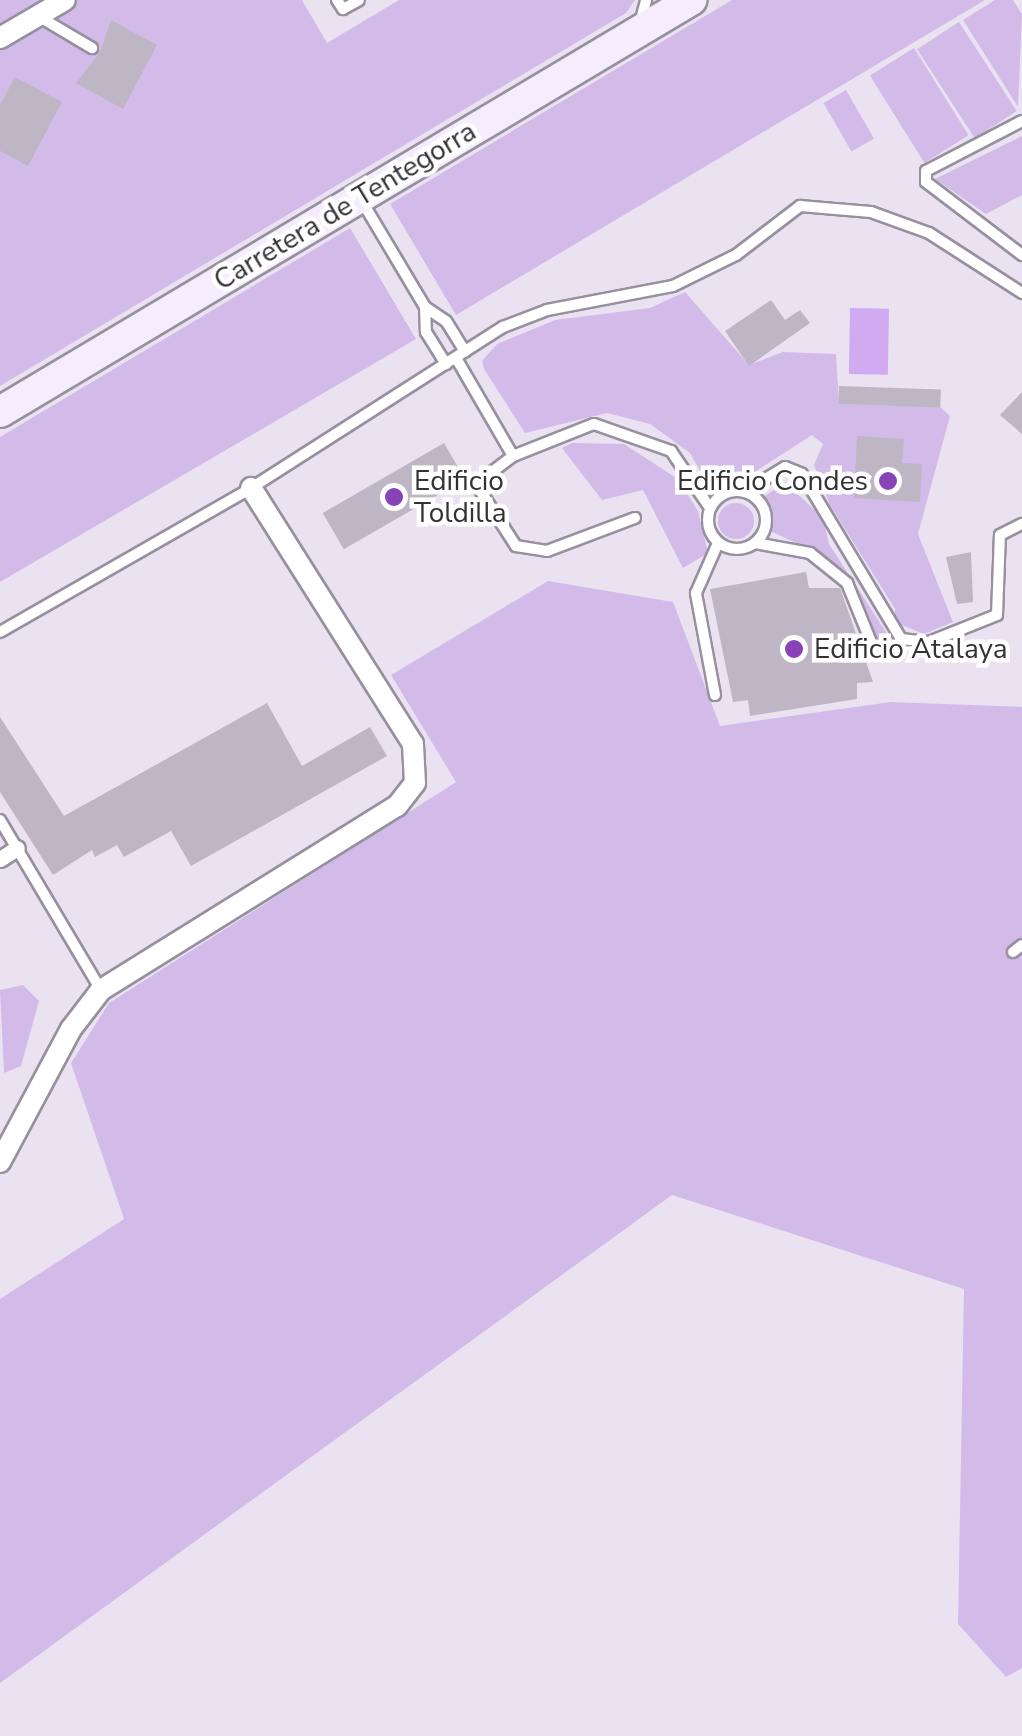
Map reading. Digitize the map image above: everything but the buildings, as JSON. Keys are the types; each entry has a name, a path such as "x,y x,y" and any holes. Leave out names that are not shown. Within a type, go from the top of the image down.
{"main road":[{"name":"Carretera de Tentegorra","path":"0,412 690,0"}],"street":[{"path":"0,38 66,0"},
{"path":"0,1162 71,1029 102,990 398,806 415,783 413,744 250,488"},
{"path":"0,859 17,848"}],"lane":[{"path":"338,0 343,10 359,0"},
{"path":"637,32 646,0"},
{"path":"38,16 92,48"},
{"path":"1022,121 926,171 926,182 1022,255"},
{"path":"360,198 425,308 426,332 455,358"},
{"path":"0,632 250,488 503,327 547,310 674,286 736,255 800,206 871,212 929,232 1022,293"},
{"path":"425,308 446,320 455,358 513,456"},
{"path":"635,518 547,551 516,546 476,484 513,456 594,424 671,451 710,508 708,528 718,543 738,550 756,543 810,553 847,583 873,647"},
{"path":"710,508 729,492 744,492 784,467 802,474 901,638 929,642 998,615 1000,536 1022,524"},
{"path":"744,492 765,513 756,543"},
{"path":"715,696 696,592 718,543"},
{"path":"0,820 102,990"}],"shaded area":[{"path":"0,0 302,0 327,43 399,0 635,0 626,13 0,386"},
{"path":"732,0 985,0 456,315 390,204"},
{"path":"995,0 1013,0 1022,14 1018,107 963,20"},
{"path":"959,22 1017,111 975,138 917,49"},
{"path":"914,48 969,135 924,163 870,76"},
{"path":"846,90 874,138 851,151 823,103"},
{"path":"1022,136 1022,195 986,214 935,179"},
{"path":"350,228 416,339 0,582 0,437"},
{"path":"685,292 749,365 783,352 836,354 839,404 940,407 950,416 918,534 953,622 924,634 894,622 895,609 830,505 814,465 823,444 812,435 739,482 710,488 690,453 650,424 607,413 525,433 484,369 482,361 497,344 555,320 650,308"},
{"path":"850,308 889,309 888,375 849,374"},
{"path":"572,443 624,444 678,479 698,511 708,553 683,568 643,490 602,500 562,448"},
{"path":"785,482 823,518 829,544 893,643 878,653 851,581 814,551 772,532 765,496"},
{"path":"736,503 748,509 754,521 748,533 736,539 724,533 718,521 724,509"},
{"path":"548,581 673,602 720,726 891,702 1022,707 1022,1668 1006,1677 958,1624 964,1289 672,1195 0,1683 0,1299 124,1219 71,1063 109,1003 456,782 391,675"},
{"path":"23,985 39,1001 21,1066 4,1073 0,990"}],"place":[{"name":"Edificio Condes","path":"888,481"},
{"name":"Edificio Toldilla","path":"394,497"},
{"name":"Edificio Atalaya","path":"794,649"}]}
